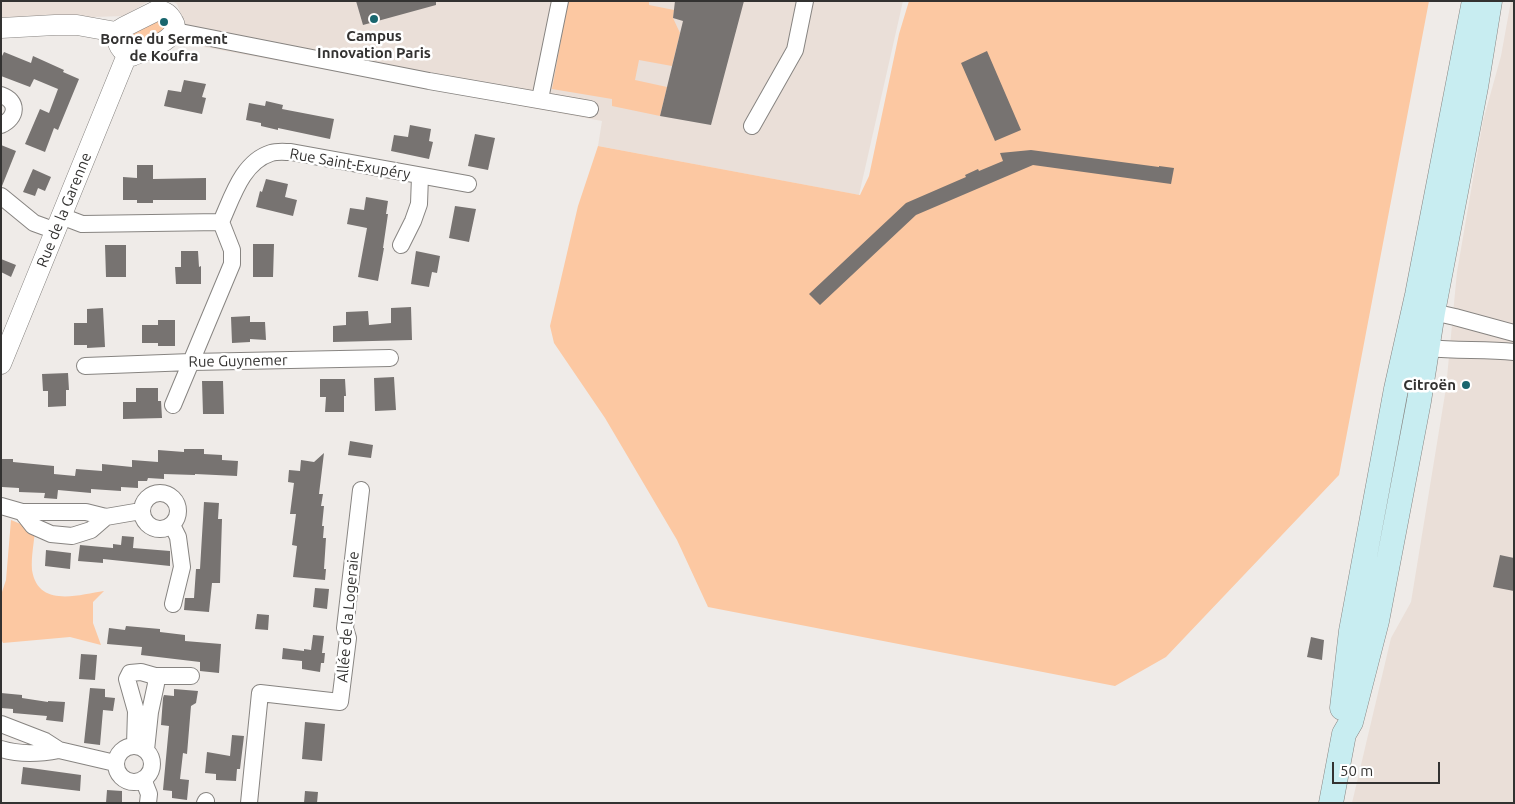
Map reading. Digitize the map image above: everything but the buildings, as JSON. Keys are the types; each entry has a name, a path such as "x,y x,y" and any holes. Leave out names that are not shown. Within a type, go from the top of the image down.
{"main road":[{"path":"1331,803 1344,734 1351,722 1377,621 1474,1"},
{"path":"1423,328 1476,87 1490,1"}],"street":[{"path":"540,100 560,1"},
{"path":"752,126 795,50 805,1"},
{"path":"1485,31 1495,17 1498,1"},
{"path":"1,28 56,25 116,32 166,6 176,25 175,31 170,38 132,56 120,49 117,43 116,32"},
{"path":"175,31 429,81 590,109"},
{"name":"Rue de la Garenne","path":"2,363 126,54"},
{"path":"1,95 8,97 13,104 14,110 12,119 1,125"},
{"name":"Rue Saint-Exupéry","path":"221,222 241,178 256,160 271,153 291,152 468,184"},
{"path":"401,245 419,204 420,176"},
{"path":"1,196 34,223 221,222 232,250 232,264 173,405"},
{"path":"1514,333 1455,316 1423,328 1446,350 1514,352"},
{"name":"Rue Guynemer","path":"85,366 390,358"},
{"name":"Allée de la Logeraie","path":"249,803 260,693 340,702 348,638 345,628 361,490"},
{"path":"155,493 167,494 176,501 178,507 176,520 172,525 168,528 155,529 145,522 141,511 145,500 155,493"},
{"path":"1,506 22,512 86,512 106,517 141,511"},
{"path":"22,512 33,526 51,534 72,536 91,530 106,517"},
{"path":"172,525 178,537 182,567 173,604"},
{"path":"141,748 136,711 127,679 130,674 142,672 155,676 191,676"},
{"path":"141,748 156,684 155,676"},
{"path":"1,724 45,741 59,750 115,763"},
{"path":"129,746 141,748 150,755 152,766 148,776 132,782 127,781 118,774 115,763 119,752 129,746"},
{"path":"1,749 12,752 41,754 59,750"},
{"path":"143,779 150,794 148,803"}],"shaded area":[{"path":"1,1 149,1 124,16 1,20"},
{"path":"172,1 903,1 859,195 598,146 602,121 193,45 177,4"},
{"path":"568,1 649,1 649,5 674,10 673,18 680,33 672,66 639,60 635,80 667,87 660,116 612,106 612,99 552,89"},
{"path":"909,1 1429,1 1339,475 1166,657 1115,686 708,607 677,540 605,418 554,343 550,326 578,206 598,146 860,195 869,176 899,34"},
{"path":"1511,1 1514,1 1514,803 1352,803 1391,638 1411,602 1446,388 1457,272 1483,121 1501,56"},
{"path":"160,17 168,29 133,49 124,37"},
{"path":"11,520 35,530 32,570 36,582 42,590 60,596 83,595 104,591 93,602 93,623 101,645 70,637 3,643 1,639 1,595 6,580"}],"place":[{"name":"Campus Innovation Paris","path":"374,19"},
{"name":"Borne du Serment de Koufra","path":"164,22"},
{"name":"Citroën","path":"1466,385"}]}
